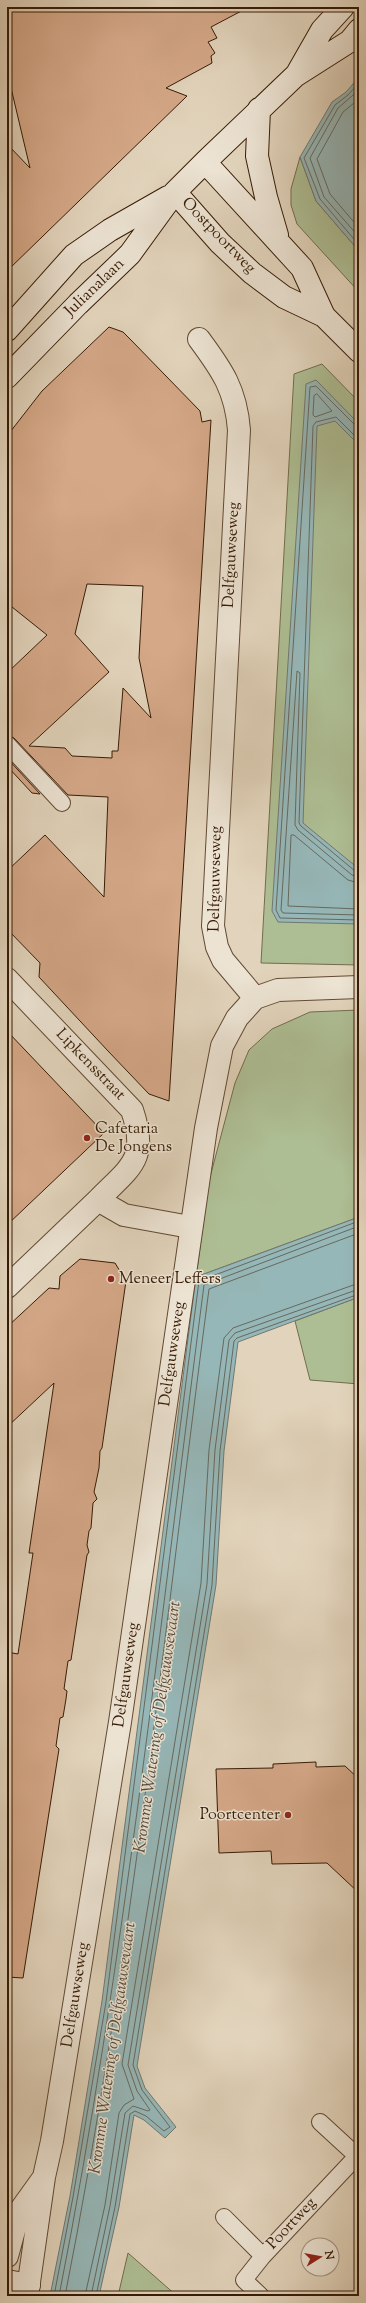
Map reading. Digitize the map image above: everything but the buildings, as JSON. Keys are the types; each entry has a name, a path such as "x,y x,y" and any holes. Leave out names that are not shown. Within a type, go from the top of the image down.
{"street":[{"name":"Julianalaan","path":"296,76 322,30 343,7"},
{"name":"Julianalaan","path":"7,377 130,254 176,192 205,162 259,109 296,76 354,36"},
{"name":"Oostpoortweg","path":"259,109 257,156 266,197 278,240"},
{"name":"Oostpoortweg","path":"205,162 302,268 324,316"},
{"name":"Julianalaan","path":"7,330 74,255 110,230 176,192"},
{"name":"Oostpoortweg","path":"176,192 220,243 252,273 284,297 324,316 359,351"},
{"name":"Delfgauwseweg","path":"28,2290 44,2177 52,2141 120,1722 190,1227 206,1128 222,1046 237,1018 255,998 223,960 216,947 213,926 239,430 237,407 227,381 199,339"},
{"name":"Lipkensstraat","path":"7,979 132,1110 139,1130 139,1147 135,1162 98,1200 7,1287"},
{"path":"255,998 278,990 359,987"},
{"path":"98,1200 124,1215 190,1227"},
{"name":"Delfgauwseweg","path":"7,2256 19,2212 44,2177"},
{"path":"7,2281 28,2290"}],"lane":[{"path":"7,744 62,803"},
{"path":"320,2122 358,2155"},
{"name":"Poortweg","path":"261,2296 244,2280 263,2256 358,2155"},
{"path":"224,2217 263,2256"}],"green space":[{"path":"300,157 316,201 359,251 359,292 297,224 291,205 291,189"},
{"path":"322,364 359,402 359,965 261,963 294,374"},
{"path":"359,1010 359,1217 196,1277 209,1181 235,1083 249,1050 272,1029 310,1012"},
{"path":"359,1297 359,1384 310,1380 295,1321"},
{"path":"128,2253 177,2296 118,2296"}],"water":[{"path":"359,77 359,251 316,201 300,157 332,102 346,92"},
{"path":"316,380 359,424 359,445 335,421 317,426 303,823 359,869 359,924 278,922 272,911 306,384"},
{"name":"Kromme Watering of Delfgauwsevaart","path":"359,1217 359,1297 238,1342 224,1451 216,1585 137,2066 145,2088 176,2127 165,2138 144,2120 134,2115 119,2207 99,2296 50,2296 70,2196 102,2001 196,1277"}],"place":[{"name":"Cafetaria De Jongens","path":"87,1138"},
{"name":"Meneer Leffers","path":"111,1279"},
{"name":"Poortcenter","path":"288,1815"}]}
